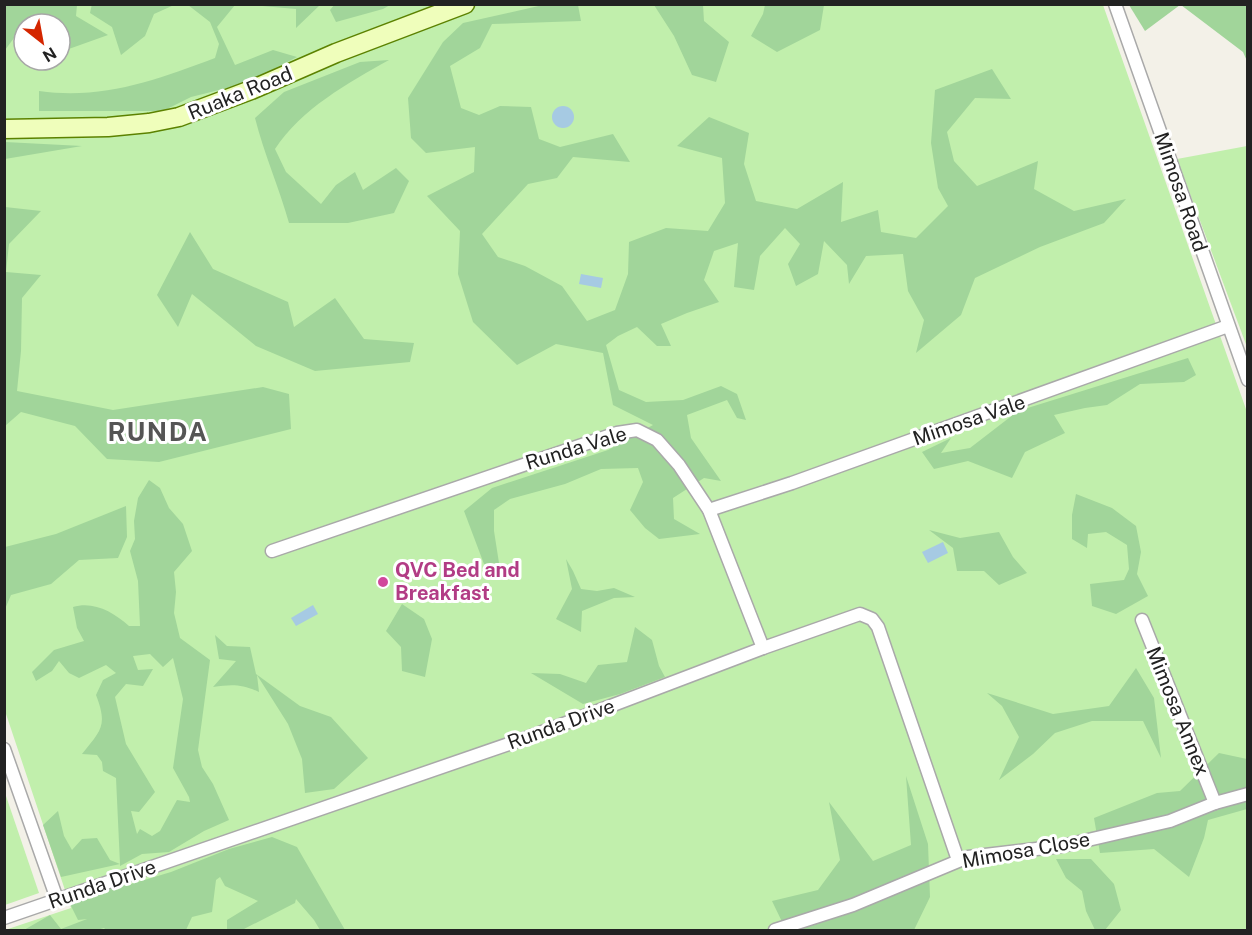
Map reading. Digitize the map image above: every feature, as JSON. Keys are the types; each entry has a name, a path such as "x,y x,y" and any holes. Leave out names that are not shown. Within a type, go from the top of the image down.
{"street":[{"name":"Ruaka Road","path":"4,129 108,127 179,117 252,90 336,53 465,4"},
{"name":"Mimosa Road","path":"1115,4 1248,380"},
{"name":"Mimosa Vale","path":"709,510 792,483 1228,326"},
{"name":"Runda Vale","path":"272,552 617,433 637,430 657,440 679,465 709,510 763,648"},
{"name":"Runda Drive","path":"4,918 529,737 763,648 861,614 872,618 878,627 958,861"},
{"name":"Mimosa Annex","path":"1142,620 1215,803"},
{"path":"4,749 57,899"},
{"name":"Mimosa Close","path":"775,930 853,905 968,857 1073,844 1170,821 1215,803 1248,794"}],"green space":[{"path":"92,4 174,5 154,14 145,36 121,55 112,27 90,13"},
{"path":"335,4 390,5 336,22 330,10"},
{"path":"4,5 77,5 76,16 108,35 72,48 72,12 12,12 12,41 5,50"},
{"path":"5,5 1103,5 1247,412 1247,930 5,930 71,908 5,711"},
{"path":"188,5 235,5 217,27 235,65 273,50 297,57 247,83 191,97 163,111 39,111 39,91 85,93 129,86 172,74 215,58 219,44 210,22"},
{"path":"251,5 320,5 296,28 296,9"},
{"path":"543,5 578,5 581,21 492,24 480,48 450,66 461,108 479,115 500,106 531,107 539,139 560,147 613,134 630,162 573,157 557,178 528,184 482,234 498,257 525,266 562,286 587,321 615,310 628,274 629,242 666,228 708,231 725,203 722,158 677,146 709,117 749,133 744,164 756,201 797,209 843,182 841,222 878,210 881,232 916,238 948,206 938,188 931,143 935,90 992,69 1011,99 975,98 947,132 954,161 977,186 1038,161 1034,189 1074,211 1126,199 1104,223 1040,247 975,278 961,315 916,353 924,320 908,291 903,254 866,256 849,284 847,265 824,241 818,274 796,286 788,264 800,244 785,228 760,256 754,290 734,287 738,243 714,251 704,280 719,302 661,324 671,346 657,346 637,327 606,345 619,390 646,402 683,400 721,386 737,394 746,420 737,418 727,400 687,415 691,438 721,481 704,478 673,498 674,519 700,534 659,539 645,528 630,510 643,482 638,468 601,469 565,484 510,499 494,510 494,531 499,563 484,564 464,511 492,488 608,450 653,425 613,405 603,353 556,344 517,365 473,322 458,274 460,231 427,196 474,172 475,147 426,153 411,138 408,98 443,42 463,23"},
{"path":"654,5 703,5 704,21 729,42 716,82 692,75 674,36"},
{"path":"765,5 824,5 820,30 777,52 751,36 763,14"},
{"path":"1129,5 1180,5 1145,31"},
{"path":"1181,5 1247,5 1247,61 1243,52"},
{"path":"389,60 326,98 298,121 275,149 286,172 321,204 336,185 355,172 363,190 396,168 409,181 394,213 348,223 289,223 255,118 284,92 360,62"},
{"path":"5,142 82,146 5,159"},
{"path":"1248,146 1247,347 1177,159"},
{"path":"5,207 41,211 9,244 6,272 41,275 22,298 21,351 17,391 113,410 263,387 289,394 291,429 159,462 107,459 75,426 21,412 5,426"},
{"path":"190,232 213,269 288,302 294,327 335,298 364,339 414,343 410,362 315,371 256,346 192,294 178,327 157,295"},
{"path":"1188,358 1196,375 1184,382 1140,384 1107,405 1054,415 1065,433 1025,452 1012,478 968,461 934,469 922,452 951,438 941,453 970,448 1018,411"},
{"path":"149,480 160,488 169,508 183,524 192,551 174,572 176,592 174,613 180,638 210,660 198,750 202,767 213,784 229,820 204,831 169,852 142,854 120,866 116,778 103,771 102,762 97,755 82,754 101,727 102,714 96,695 103,680 116,673 106,665 79,678 69,673 59,661 52,671 36,681 32,672 54,650 84,641 77,628 73,607 88,605 96,607 110,612 129,626 140,626 138,581 130,551 135,539 134,521 138,498","holes":["150,654 163,667 173,658 183,699 173,768 190,802 177,800 160,831 152,836 140,829 137,834 131,811 139,812 155,792 126,744 115,697 126,684 143,686 153,669 138,670 133,656"]},
{"path":"1076,494 1112,508 1136,526 1141,552 1137,574 1148,596 1116,614 1092,606 1090,584 1124,580 1129,569 1127,545 1106,532 1088,534 1087,548 1072,539 1072,515"},
{"path":"126,506 127,537 118,558 79,560 51,584 11,595 5,609 5,547 56,534"},
{"path":"929,530 960,538 999,532 1013,557 1027,573 999,585 984,571 957,571 953,548"},
{"path":"566,559 581,589 597,591 614,588 635,597 614,598 582,611 581,632 556,619 572,589"},
{"path":"402,604 424,619 432,639 425,677 402,671 401,647 386,631"},
{"path":"635,627 652,640 659,666 665,677 620,694 583,704 531,673 560,674 586,683 598,665 627,662"},
{"path":"215,635 227,646 250,647 256,674 300,706 331,717 368,758 334,789 305,793 302,759 288,724 257,675 259,692 237,685 213,687 236,661 219,659"},
{"path":"1136,668 1154,698 1161,758 1143,721 1092,721 1055,733 1033,754 999,780 1019,737 1002,706 987,693 1053,714 1109,706"},
{"path":"1219,753 1247,759 1247,809 1208,820 1204,838 1189,877 1154,849 1100,853 1094,818 1157,793 1180,791"},
{"path":"906,776 928,844 930,897 914,930 786,930 772,901 818,890 840,860 829,802 873,861 911,845"},
{"path":"5,793 39,893 4,905"},
{"path":"58,811 64,836 72,850 82,839 97,838 110,860 120,864 61,877 43,825"},
{"path":"272,837 297,847 345,930 320,930 296,899 295,903 242,930 227,930 227,920 258,901 225,886 220,877 216,880 212,912 192,917 186,930 106,930 104,928 97,930 24,930 50,915 61,929 87,919 78,920 69,902 104,883 131,884 171,872 229,849"},
{"path":"1056,859 1091,859 1114,884 1121,910 1105,930 1095,930 1086,911 1082,891 1066,878"}],"water":[{"path":"563,106 571,109 574,117 571,125 563,128 555,125 552,117 555,109"},
{"path":"581,274 603,278 601,288 579,284"},
{"path":"943,542 948,553 928,563 922,552"},
{"path":"313,605 318,614 296,626 291,618"}],"place":[{"name":"QVC Bed and Breakfast","path":"383,582"}],"district":[{"name":"RUNDA","path":"158,431"}]}
